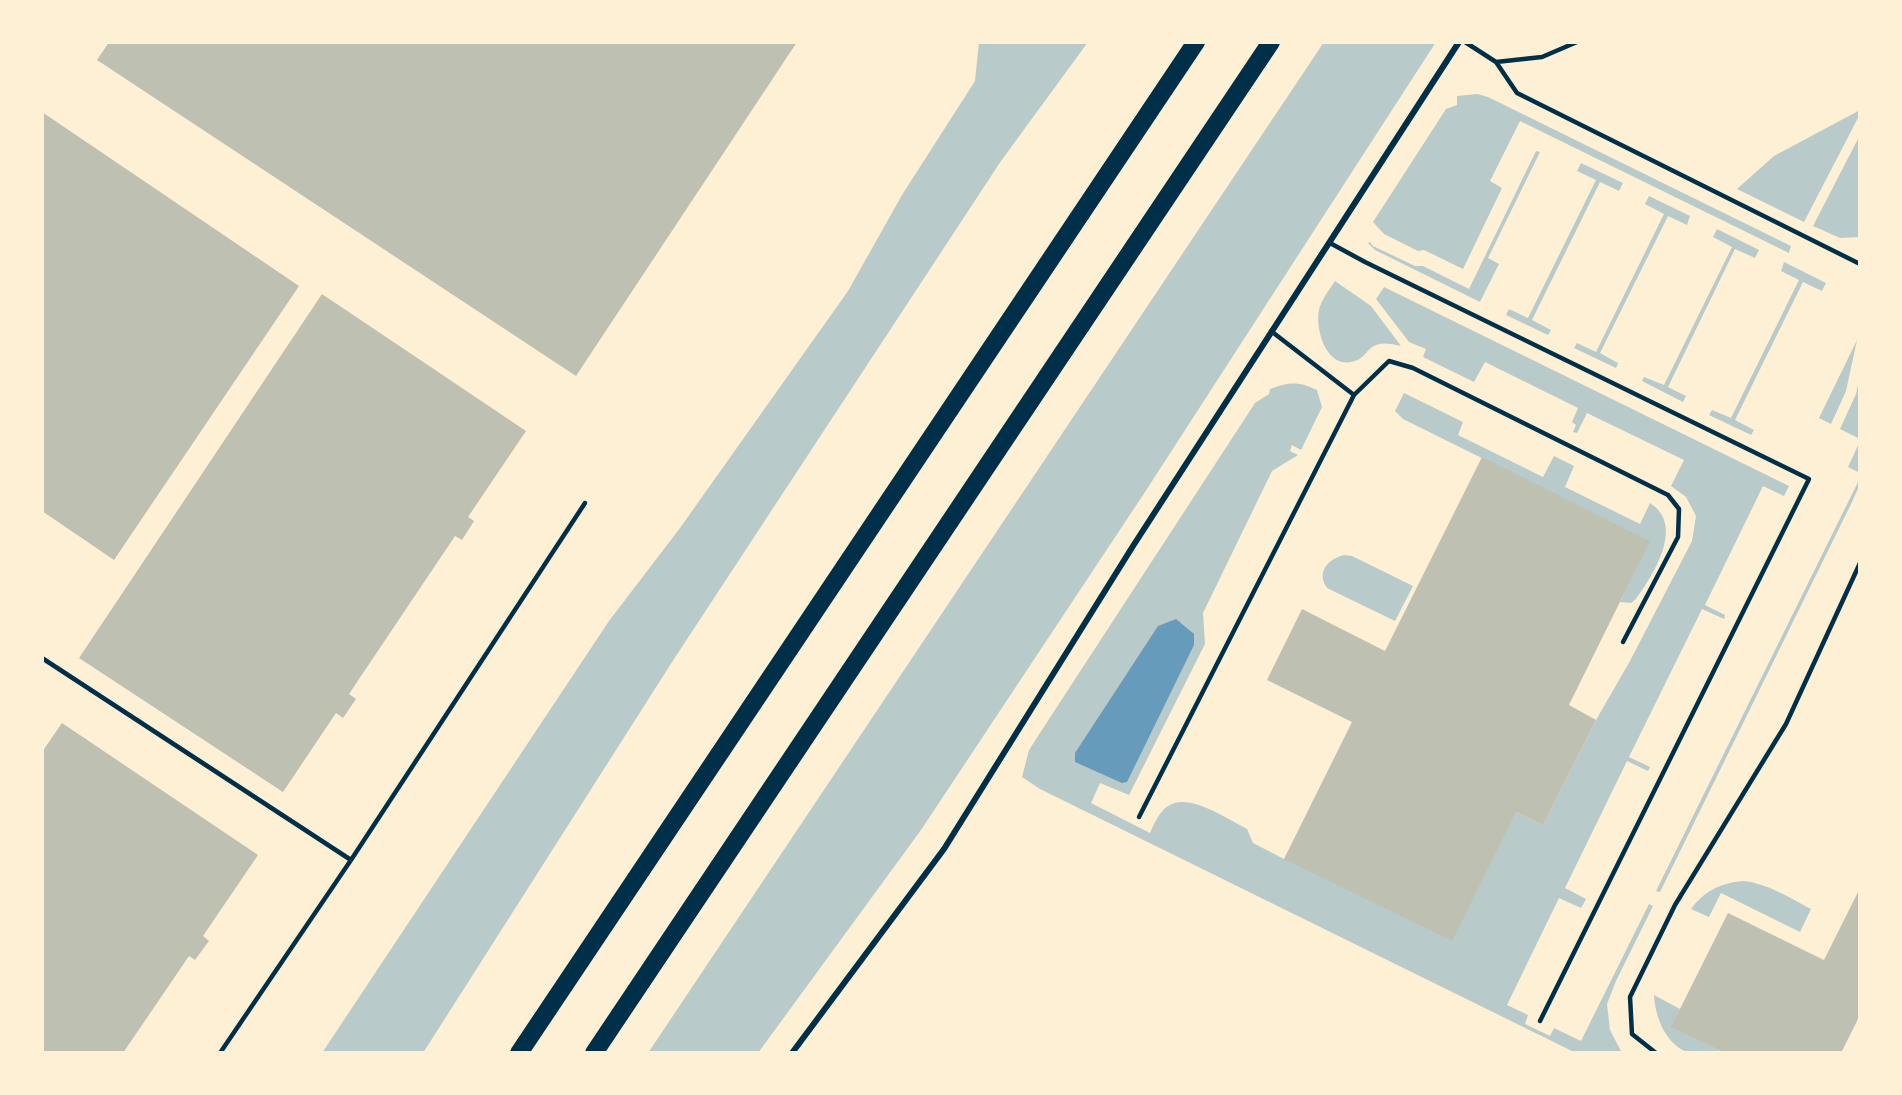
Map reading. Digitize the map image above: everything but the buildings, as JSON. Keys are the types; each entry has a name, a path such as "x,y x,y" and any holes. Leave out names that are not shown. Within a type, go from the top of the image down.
{"highway":[{"path":"519,1053 1196,42"},
{"path":"594,1053 1271,42"}],"street":[{"path":"792,1053 944,849 1133,546 1459,42"}],"lane":[{"path":"1465,42 1496,62 1517,93 1860,264"},
{"path":"1496,62 1542,57 1577,42"},
{"path":"1330,243 1809,479 1540,1021"},
{"path":"1271,331 1354,395"},
{"path":"1139,817 1354,395 1389,361 1405,366 1668,495 1679,509 1678,537 1623,642"},
{"path":"220,1053 351,860 585,503"},
{"path":"1656,1053 1632,1034 1630,997 1675,905 1786,724 1860,563"},
{"path":"42,658 351,860"}],"shaded area":[{"path":"979,42 1088,42 1001,161 674,659 423,1053 322,1053 609,621 680,528 848,291 902,195 975,81"},
{"path":"1324,42 1436,42 1145,492 921,830 758,1053 648,1053"},
{"path":"1477,94 1488,97 1791,246 1789,253 1520,121 1490,181 1502,188 1463,269 1384,234 1373,222 1446,109 1457,105 1457,96"},
{"path":"1860,110 1804,222 1737,189 1774,156"},
{"path":"1860,135 1860,237 1840,238 1813,226"},
{"path":"1536,151 1540,152 1488,258 1499,264 1480,302 1375,250 1368,243 1415,266 1423,266 1469,289"},
{"path":"1581,163 1623,183 1619,191 1600,182 1532,320 1551,330 1548,335 1506,315 1509,309 1528,318 1596,180 1577,171"},
{"path":"1649,196 1690,216 1687,225 1668,216 1600,353 1618,363 1616,368 1574,348 1577,343 1596,352 1664,214 1645,204"},
{"path":"1717,229 1759,250 1755,258 1735,249 1668,387 1686,396 1683,402 1642,381 1644,377 1664,385 1732,247 1713,237"},
{"path":"1784,262 1826,283 1822,291 1803,282 1735,420 1754,430 1751,435 1709,415 1712,410 1731,418 1799,280 1781,271"},
{"path":"1335,281 1371,306 1401,346 1380,344 1374,346 1358,360 1351,362 1335,359 1324,345 1318,318 1322,302"},
{"path":"1384,287 1789,486 1784,496 1763,486 1705,605 1725,615 1724,619 1702,609 1629,757 1650,767 1648,771 1627,761 1565,888 1586,899 1581,908 1559,898 1507,1005 1528,1015 1525,1024 1550,1036 1554,1028 1581,1041 1649,904 1653,906 1607,1004 1610,1030 1622,1053 1576,1053 1040,789 1022,777 1029,750 1255,403 1269,394 1270,389 1288,384 1299,384 1317,390 1322,407 1301,450 1292,445 1290,451 1298,455 1272,471 1203,613 1205,644 1129,795 1100,783 1091,803 1150,833 1159,815 1168,806 1186,802 1197,804 1247,829 1253,843 1284,859 1516,812 1543,825 1596,720 1630,661 1692,541 1696,516 1686,497 1671,486 1684,460 1587,413 1577,433 1573,432 1576,425 1572,422 1578,408 1485,362 1474,382 1423,357 1426,349 1409,342 1376,299"},
{"path":"1857,340 1846,391 1831,424 1819,418"},
{"path":"1860,376 1860,439 1840,429 1856,394"},
{"path":"1404,393 1463,422 1458,435 1543,477 1554,456 1574,466 1565,487 1640,524 1650,503 1660,512 1665,524 1666,536 1658,563 1636,599 1631,603 1620,602 1649,541 1403,419 1395,411"},
{"path":"1860,441 1860,478 1858,472 1848,467"},
{"path":"1860,478 1860,484 1852,502 1660,892 1656,891"},
{"path":"1344,555 1352,556 1413,586 1395,621 1327,588 1323,577 1325,567"},
{"path":"1743,881 1770,888 1811,909 1800,932 1721,893 1709,917 1691,909 1702,897 1714,889"},
{"path":"1654,995 1680,1009 1672,1027 1724,1053 1690,1053 1674,1044 1663,1030"}],"water":[{"path":"1176,619 1194,634 1194,645 1127,782 1122,783 1075,762 1075,753 1158,626"}]}
